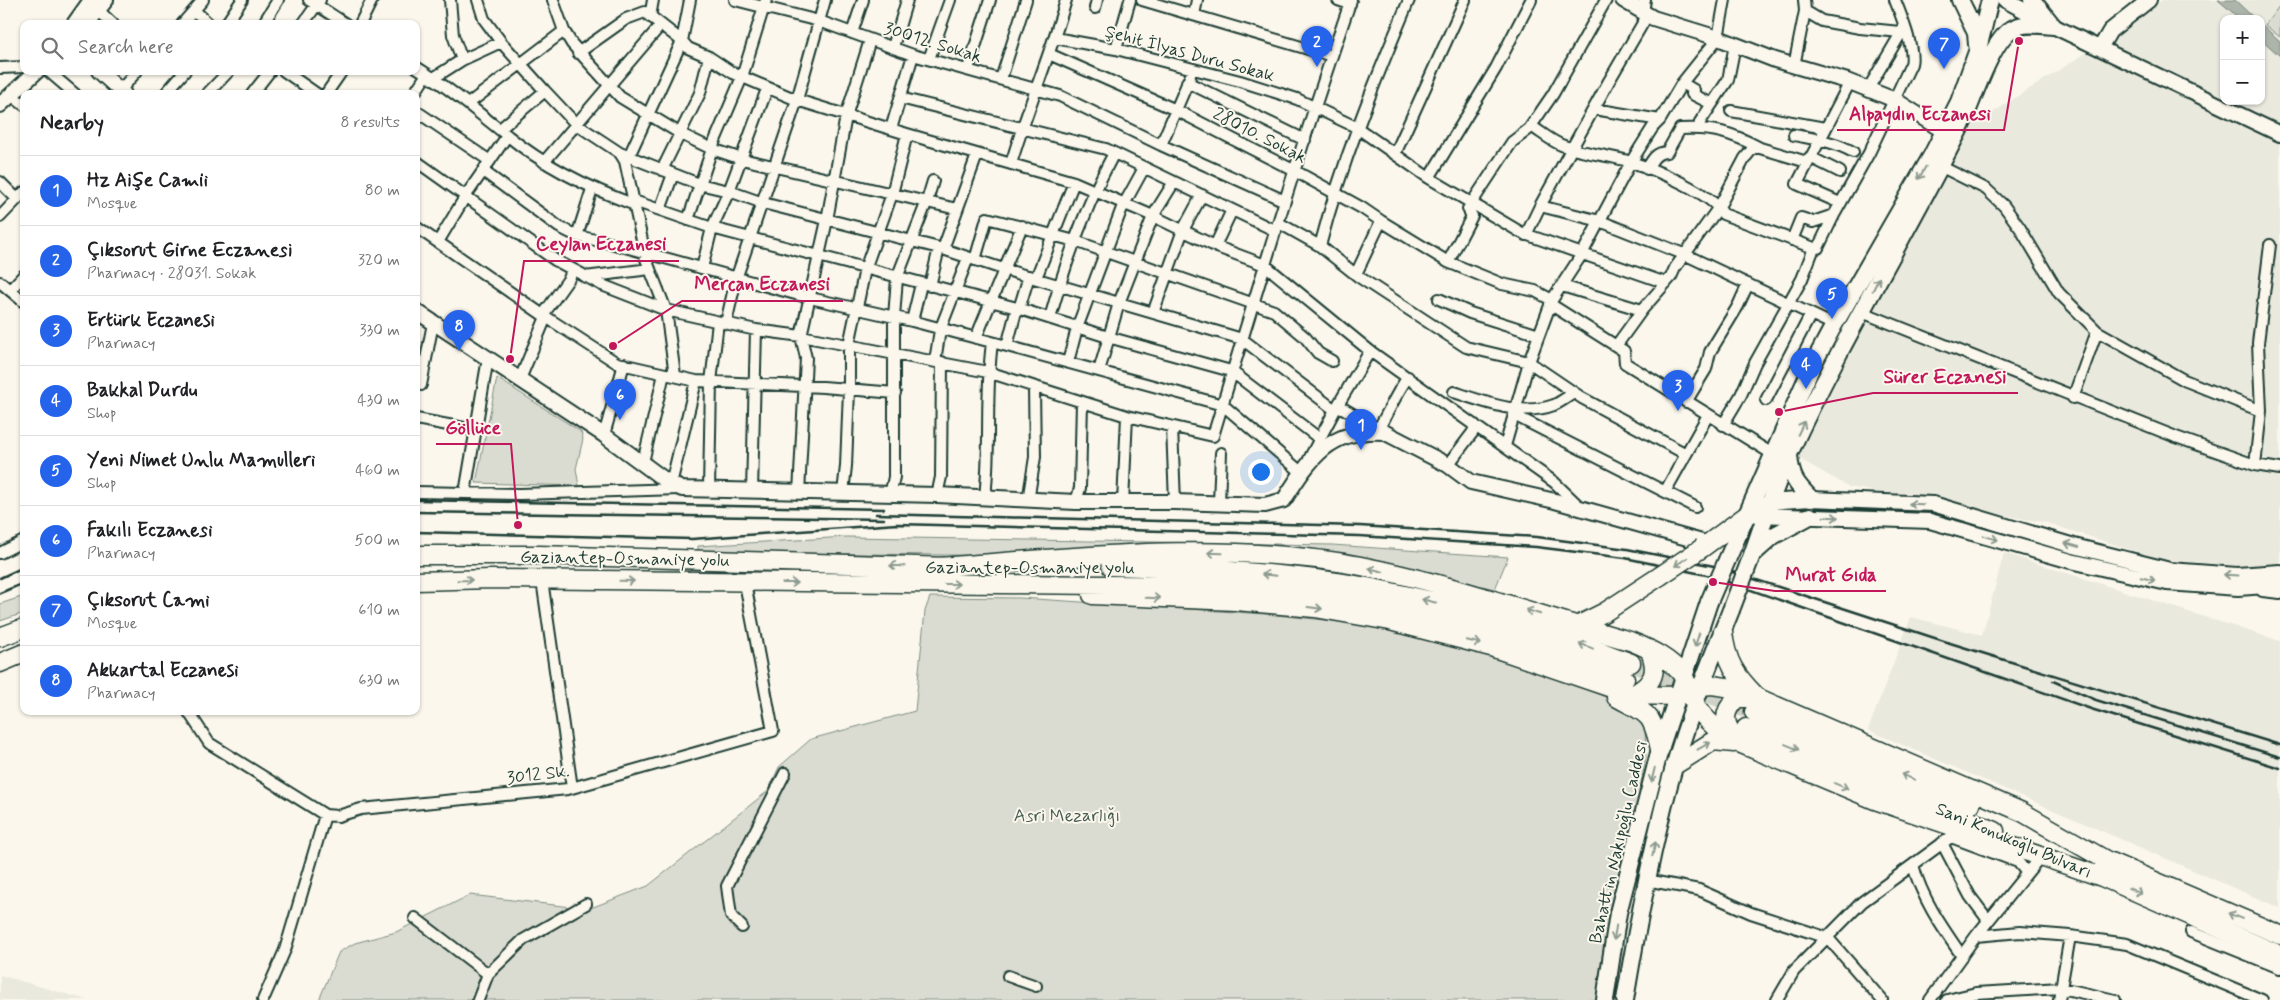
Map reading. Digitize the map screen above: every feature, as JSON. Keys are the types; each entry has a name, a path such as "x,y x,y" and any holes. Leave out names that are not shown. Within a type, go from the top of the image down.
{"highway":[{"path":"1578,626 1605,612 1706,546 1747,515"},
{"path":"939,568 1098,556 1201,553 1273,555 1360,566 1461,589 1650,648 1666,659 1689,690 1706,719 1723,734 1743,736"},
{"name":"Gaziantep-Osmaniye yolu","path":"420,555 539,555 939,568 1071,565 1200,569 1309,579 1390,591 1482,614 1575,641 1629,679"},
{"name":"Gaziantep-Osmaniye yolu","path":"420,581 542,580 1204,586 1313,595 1387,605 1482,626 1574,656 1629,679"},
{"path":"1000,584 1112,597 1236,601 1315,608 1390,621 1492,647 1592,682 1647,713 1655,728 1660,749"},
{"path":"0,637 20,630"},
{"path":"1723,632 1726,654 1756,705"},
{"path":"1629,679 1643,689 1652,678 1655,662 1650,648"},
{"path":"0,663 20,655"},
{"path":"1592,682 1629,679 1689,690 1726,687 1756,705"},
{"path":"1737,698 2022,812 2108,871 2040,857 1875,800 1728,728 1726,716 1728,706 1737,698"},
{"path":"1674,765 1713,741 1743,736"},
{"name":"Sani Konukoğlu Bulvarı","path":"1743,736 2280,935"},
{"name":"Sani Konukoğlu Bulvarı","path":"2108,871 2280,955"}],"main road":[{"path":"1960,0 1976,33 1978,49"},
{"path":"1689,690 1723,632 1768,509 1782,454 1812,366 1945,132 1959,102 1978,49 1990,0"},
{"path":"1983,73 2004,0"},
{"path":"2032,0 2053,26"},
{"path":"1689,690 1709,602 1747,515 1862,312 1940,166 1960,127 1983,73 2000,43 2012,29 2026,25 2053,26"},
{"path":"1782,454 1797,486 1811,499"},
{"path":"1752,555 1773,536 1810,516"},
{"name":"Bahattin Nakıpoğlu Caddesi","path":"1604,1000 1618,913 1660,749 1689,690"},
{"name":"Bahattin Nakıpoğlu Caddesi","path":"1624,1000 1646,880 1674,765 1689,690"}],"street":[{"path":"229,20 242,0"},
{"path":"266,20 278,0"},
{"path":"362,20 372,0"},
{"path":"450,0 453,35 462,60"},
{"path":"478,0 484,19 501,42 576,124 625,154 699,184 729,191 763,203 941,249 1119,304 1242,338 1335,410"},
{"path":"553,0 564,31 578,53 608,85 620,97 681,134 712,149 742,159 834,182 957,208"},
{"path":"650,17 653,0"},
{"path":"675,375 666,310 645,252 625,154 648,115 682,41 690,0"},
{"name":"30012. Sokak","path":"735,0 765,4 819,21 913,55 1060,96 1286,202"},
{"path":"709,490 711,382 722,322 776,166 825,0"},
{"path":"852,33 863,0"},
{"path":"893,47 907,0"},
{"path":"929,59 950,0"},
{"path":"968,69 990,0"},
{"path":"1001,80 1026,0"},
{"path":"1011,164 1021,128 1055,38 1066,0"},
{"path":"1116,48 1130,0"},
{"path":"1142,0 1332,56"},
{"path":"1194,15 1197,0"},
{"path":"420,163 465,197 570,269 666,310 756,330 801,336 988,372 1127,416 1213,436 1231,371 1286,202 1314,108 1350,2 1338,0"},
{"path":"1320,246 1334,193 1356,127 1408,0"},
{"path":"1395,154 1465,0"},
{"path":"1429,178 1496,68 1531,0"},
{"path":"1448,262 1472,216 1468,209 1471,204 1512,142 1531,126 1553,94 1606,0"},
{"path":"1623,0 1735,45 1794,66 1850,82 1895,100 1945,132"},
{"path":"1505,446 1529,362 1551,302 1582,254 1631,162 1653,127 1660,120 1682,83 1718,38 1725,0"},
{"path":"1531,126 1562,146 1631,162 1703,193 1719,207 1722,214 1818,248 1840,203 1869,153 1895,100 1914,55 1902,30 1895,0"},
{"path":"2004,0 2053,26 2280,134"},
{"path":"2100,48 2110,31 2149,0"},
{"path":"305,20 315,2 340,20"},
{"path":"79,20 98,3"},
{"path":"89,20 98,3"},
{"path":"98,3 110,20"},
{"path":"185,20 199,4 206,20"},
{"path":"688,220 712,149 742,77 765,4"},
{"path":"1804,5 1822,21 1843,23 1860,28 1902,30"},
{"path":"1794,66 1804,5"},
{"path":"1526,234 1594,109 1645,9"},
{"path":"578,53 626,19 645,12 660,26 682,41 688,48 709,57 742,77 768,89 891,130 1074,182 1153,216 1215,246 1265,265 1370,351 1554,482 1582,508"},
{"path":"544,162 660,26"},
{"path":"1868,89 1902,30"},
{"path":"468,104 564,31"},
{"name":"Şehit İlyas Duru Sokak","path":"1055,38 1116,48 1240,81 1297,99 1356,127 1429,178 1471,204 1526,234 1666,283"},
{"path":"799,493 803,386 806,358 801,336 827,220 846,116 870,40"},
{"path":"418,90 430,77 501,42"},
{"path":"1699,128 1700,122 1728,80 1735,45"},
{"name":"28010. Sokak","path":"1048,54 1176,110 1295,171 1362,208 1448,262 1502,284 1535,292 1616,346"},
{"path":"891,130 913,55"},
{"path":"662,170 700,93 709,57"},
{"path":"0,68 20,67"},
{"path":"1161,145 1193,69"},
{"path":"420,70 544,162 592,189 712,228 990,301 1050,318 1077,328 1231,371 1320,439"},
{"path":"0,105 33,75"},
{"path":"53,75 71,90"},
{"path":"103,75 118,90"},
{"path":"122,90 134,75"},
{"path":"168,90 182,75"},
{"path":"211,90 225,75"},
{"path":"255,90 267,75"},
{"path":"290,75 311,90"},
{"path":"329,90 339,75"},
{"path":"1188,82 1305,140"},
{"path":"1840,203 1797,184 1824,128 1850,82"},
{"path":"1682,83 1694,90 1692,94 1712,104"},
{"path":"702,268 712,228 742,159 768,89"},
{"path":"438,242 465,197 490,162 503,133 545,91"},
{"path":"11,95 20,103"},
{"path":"900,98 1106,149 1232,210 1320,246 1356,274 1466,347 1529,362 1574,393 1686,454"},
{"path":"1594,109 1660,120"},
{"path":"1731,111 1824,128"},
{"path":"420,114 490,162"},
{"path":"1646,169 1654,156 1660,152 1667,152 1680,129 1709,128 1736,135 1760,148"},
{"path":"843,493 846,466 849,345 865,269 892,194 907,134"},
{"path":"1794,135 1819,139 1852,152"},
{"path":"1782,454 1723,425 1625,363 1624,351 1616,346 1686,255 1719,207 1745,158 1753,148 1808,159 1840,172"},
{"path":"1050,318 1059,284 1094,190 1114,153"},
{"path":"912,321 976,155"},
{"path":"1940,166 1986,189 2004,206 2020,228 2059,293 2097,331 2184,380 2261,411"},
{"path":"1068,362 1077,328 1105,252 1124,204 1144,168"},
{"path":"483,171 559,227 577,236 645,252 736,279 810,298 912,321 1223,405 1303,470"},
{"path":"660,210 673,174"},
{"path":"890,495 894,478 894,317 897,278 927,201 933,180"},
{"path":"0,182 20,195 0,217"},
{"path":"1007,346 1018,309 1054,235 1074,182"},
{"path":"1099,371 1119,304 1153,216 1174,182"},
{"path":"577,236 592,189"},
{"path":"1153,313 1183,230 1202,195"},
{"path":"1540,206 1600,221 1686,255 1834,325"},
{"path":"1215,246 1232,210"},
{"path":"1792,240 1801,218 1813,222 1834,215"},
{"path":"937,495 941,478 938,362 940,330 987,218 1075,241 1167,275 1274,311 1305,337 1318,353 1332,361"},
{"path":"1356,274 1380,221"},
{"path":"976,338 1022,226"},
{"path":"420,230 617,363 711,382 756,383 895,393"},
{"path":"2255,465 2261,411 2258,343 2270,245"},
{"path":"1723,425 1741,395 1756,363 1802,279 1814,248"},
{"path":"520,379 545,316 570,277 570,269"},
{"path":"585,277 650,269"},
{"path":"10,290 20,279"},
{"path":"0,282 20,299"},
{"path":"1686,402 1706,369 1710,352 1737,307 1748,284"},
{"path":"1562,286 1642,310"},
{"path":"1439,299 1470,313 1539,335"},
{"path":"1862,312 2073,398 2255,465 2280,470"},
{"path":"420,314 604,435 677,486"},
{"path":"1766,400 1811,314"},
{"path":"421,385 433,322"},
{"path":"752,492 756,330"},
{"path":"2073,398 2097,331"},
{"path":"985,497 989,464 988,372 992,343"},
{"path":"420,492 465,493 677,486 752,492 937,495 1028,501 1276,504 1284,500 1303,470 1335,410 1370,351"},
{"path":"465,493 488,358"},
{"path":"604,435 624,364"},
{"path":"643,462 664,374"},
{"path":"1381,430 1397,391 1408,377"},
{"path":"677,486 696,380"},
{"path":"1028,501 1035,457 1034,388"},
{"path":"1454,392 1515,412 1695,507"},
{"path":"1515,412 1548,407 1574,393"},
{"path":"1076,502 1080,488 1082,402"},
{"path":"1335,410 1341,407 1448,466 1471,482 1582,508 1706,546"},
{"path":"1666,490 1708,415"},
{"path":"1123,503 1127,416"},
{"path":"420,420 475,430"},
{"path":"1448,466 1473,432 1475,425"},
{"path":"1172,427 1175,502"},
{"path":"1303,470 1324,446 1361,432 1381,430"},
{"path":"1219,504 1221,453"},
{"path":"1768,509 1811,499 1933,504 2074,546 2170,570 2237,575 2280,572"},
{"path":"1747,515 1756,508 1810,516 1930,521 2071,561 2167,583 2280,593"},
{"path":"0,553 20,543"},
{"path":"542,580 572,788"},
{"name":"3012 Sk.","path":"326,815 338,816 362,809 572,788 773,731 745,583"},
{"path":"2238,588 2280,585"},
{"path":"191,715 209,743 326,815 285,950 263,1000"},
{"path":"742,927 731,916 727,886 785,773"},
{"path":"1777,1000 1794,971 1862,902 1951,837 2018,862 2027,873"},
{"path":"1942,843 1970,896 1988,920"},
{"path":"1930,1000 1988,920 2040,857"},
{"path":"1913,865 1917,882 1929,907 1962,956"},
{"path":"1646,880 1699,890 1751,913 1828,938 1882,1000"},
{"path":"478,1000 488,974 523,940 586,904"},
{"path":"415,918 488,974"},
{"path":"1976,936 2020,932 2070,936 2128,944 2260,1000"},
{"path":"2191,932 2280,968"},
{"path":"2059,1000 2070,936"},
{"path":"1008,976 1036,986"},
{"path":"1947,1000 1976,992 2062,988 2115,1000"}],"shaded area":[{"path":"2162,0 2280,0 2280,597 2269,569 2159,559 2047,523 1849,487 1798,458 1959,134 2117,33"},
{"path":"2218,0 2235,0 2251,15 2235,15"},
{"path":"2265,28 2280,41 2280,56 2265,43"},
{"path":"2004,553 2280,641 2280,908 1868,730 1911,617 1982,635"},
{"path":"0,975 87,1000 0,1000"}],"green space":[{"path":"2280,5 2280,37 2265,25"},
{"path":"497,378 581,432 583,439 576,469 579,486 476,483"},
{"path":"847,537 1332,545 1508,557 1495,589 1358,560 698,552 698,546"},
{"path":"20,597 20,614 0,621 0,604"},
{"name":"Asri Mezarlığı","path":"930,597 1020,598 1265,614 1355,623 1490,651 1626,705 1642,718 1645,727 1646,757 1601,1000 319,1000 339,952 355,943 396,932 470,895 588,909 648,886 768,791 779,767 811,739 915,711 925,611"}],"tunnel":[{"path":"1631,663 1754,712"}],"railway":[{"path":"420,500 884,509"},
{"path":"420,512 884,519"},
{"path":"876,514 1360,526 1537,537 1627,549 1714,566 1950,643 2280,745"},
{"path":"420,532 692,539 897,524 1359,536 1536,547 1625,558 1711,576 2091,709 2280,768"},
{"path":"0,578 20,569"},
{"path":"0,593 20,585"},
{"path":"2053,681 2096,700 2280,757"}],"place":[{"name":"Alpaydın Eczanesi","path":"2019,41"},
{"name":"Çıksorut Girne Eczanesi","path":"1317,67"},
{"name":"Çıksorut Cami","path":"1944,69"},
{"name":"Yeni Nimet Unlu Mamulleri","path":"1832,319"},
{"name":"Mercan Eczanesi","path":"613,346"},
{"name":"Akkartal Eczanesi","path":"459,351"},
{"name":"Ceylan Eczanesi","path":"510,359"},
{"name":"Bakkal Durdu","path":"1806,389"},
{"name":"Ertürk Eczanesi","path":"1678,411"},
{"name":"Sürer Eczanesi","path":"1779,412"},
{"name":"Fakılı Eczanesi","path":"620,420"},
{"name":"Hz Aişe Camii","path":"1361,450"},
{"name":"Göllüce","path":"518,525"},
{"name":"Murat Gıda","path":"1713,582"}]}
